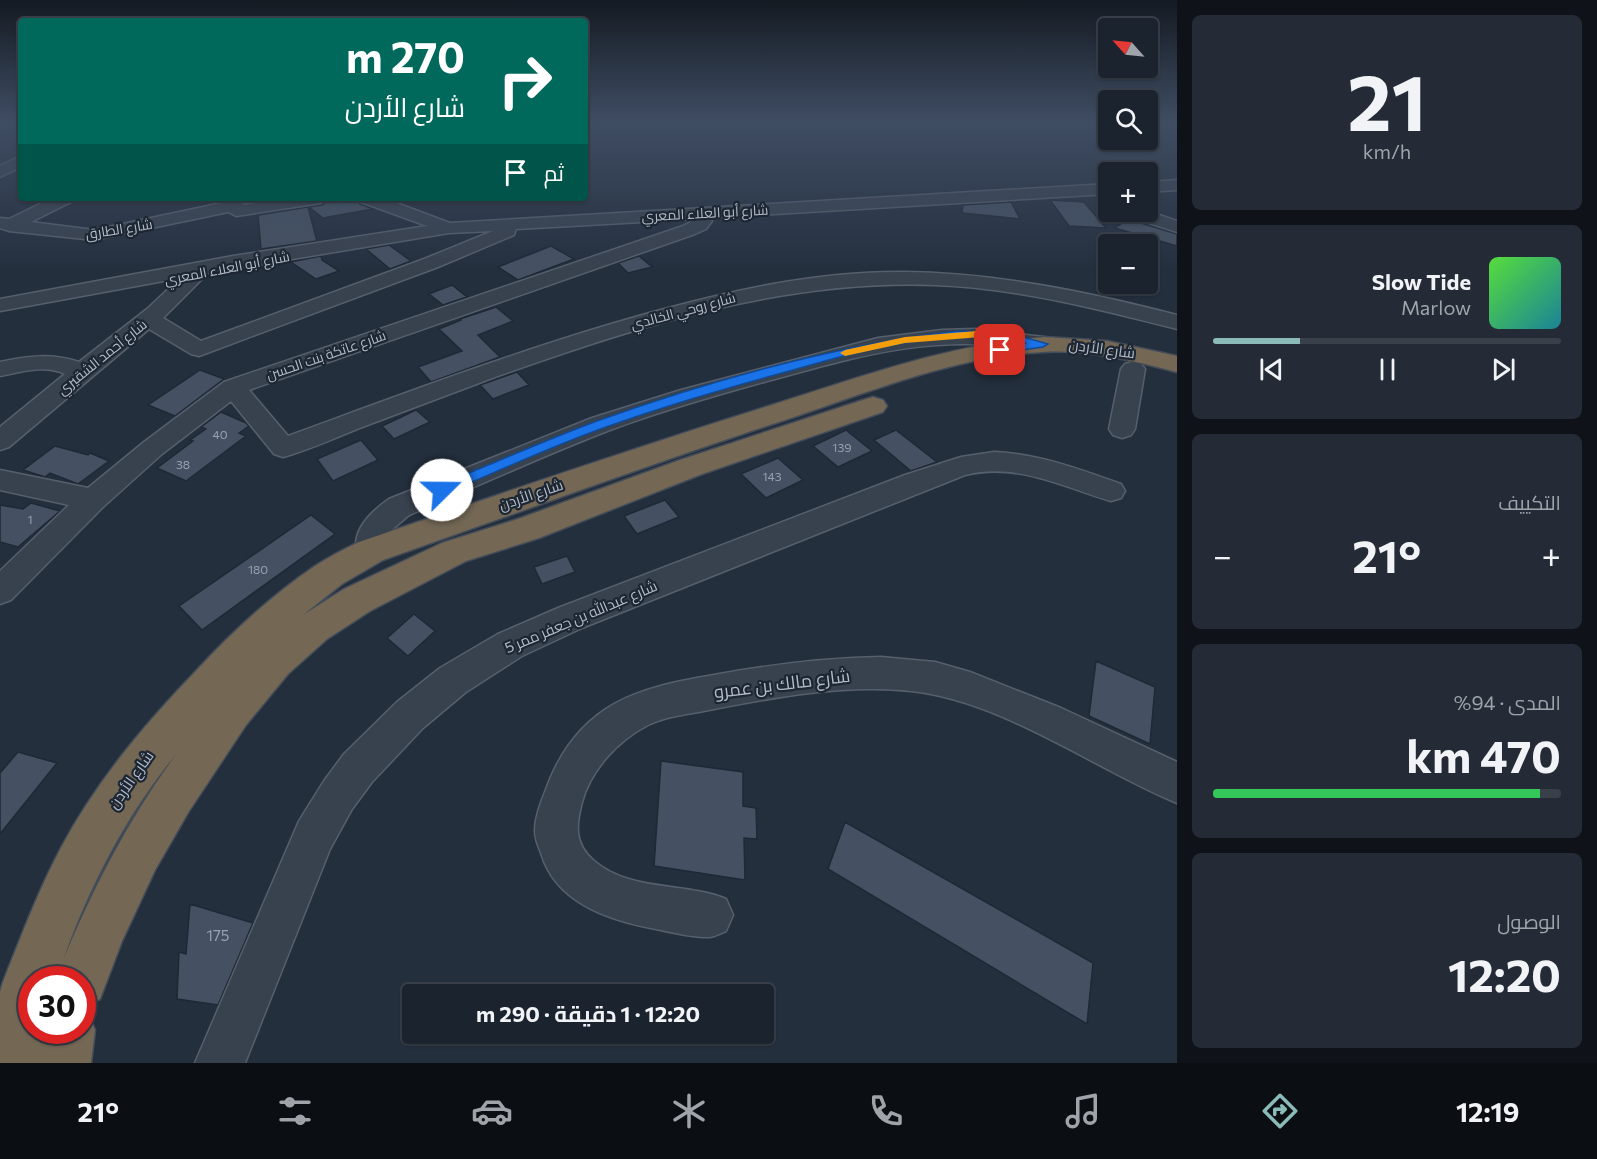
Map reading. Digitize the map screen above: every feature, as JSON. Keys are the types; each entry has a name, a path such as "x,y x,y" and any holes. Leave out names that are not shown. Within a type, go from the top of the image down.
{"highway":[{"name":"شارع الأردن","path":"87,966 100,932 138,853 172,795 232,711 274,662 294,644 343,609 454,552 527,529 683,457 909,370 965,356 1043,344 1107,348 1177,364"},
{"name":"شارع الأردن","path":"8,1063 29,982 65,892 78,864 113,804 146,757 236,655 274,618 330,574 371,551 683,457 930,386 1033,362 1074,361 1177,378"},
{"path":"63,1063 66,1044"}],"street":[{"path":"1158,186 1177,185"},
{"name":"شارع أبو العلاء المعري","path":"196,273 233,262 449,228 1084,191 1098,192"},
{"path":"4,226 58,201"},
{"name":"شارع الطارق","path":"4,226 94,235 133,229 236,205 285,201"},
{"path":"375,201 449,228"},
{"path":"233,262 236,205"},
{"name":"شارع عاتكة بنت الحسن","path":"0,591 93,500 153,448 233,387 689,230 700,225 703,221 703,214"},
{"path":"1158,217 1177,222"},
{"path":"1158,219 1177,227"},
{"path":"109,286 145,295 153,303 151,317 199,349 442,259 526,222"},
{"name":"شارع أبو العلاء المعري","path":"0,305 196,273 304,252"},
{"name":"شارع أحمد الشقيري","path":"0,441 151,317 196,273"},
{"name":"شارع روحي الخالدي","path":"233,387 283,448 516,361 675,310 792,286 905,278 978,284 1051,292 1177,322"},
{"path":"371,551 371,533 381,520 399,507 601,424 703,391 831,356 905,340 983,334 1009,336 1043,344"},
{"path":"0,369 116,344"},
{"path":"45,360 66,364 81,373"},
{"path":"1122,429 1133,369"},
{"name":"شارع عبدالله بن جعفر ممر 5","path":"220,1063 314,836 338,795 379,746 410,715 453,680 510,645 570,618 915,482 974,463 1009,462 1034,466 1111,491"},
{"path":"0,480 93,500"},
{"name":"شارع مالك بن عمرو","path":"710,915 622,900 595,888 563,860 556,833 565,792 575,768 588,749 604,735 625,718 649,706 755,683 878,673 935,678 1061,724 1177,783"}],"building":[{"path":"1050,200 1084,202 1098,219 1098,222 1106,228 1069,226"},
{"path":"327,201 358,201 360,204 373,209 323,218 309,207 322,205"},
{"path":"1011,202 1020,219 962,213 963,205"},
{"path":"308,207 317,241 261,249 258,215"},
{"path":"1124,222 1138,222 1177,234 1177,246 1158,240 1158,234 1136,234 1115,228"},
{"path":"389,245 411,261 390,269 366,249"},
{"path":"551,246 574,259 518,280 498,267"},
{"path":"321,256 322,260 339,271 316,279 291,262"},
{"path":"639,256 652,267 628,273 618,263"},
{"path":"452,285 467,297 443,305 429,294"},
{"path":"496,307 513,321 478,335 500,357 431,382 418,367 462,351 439,329"},
{"path":"200,370 224,379 175,416 148,405"},
{"path":"517,372 529,385 493,399 480,385"},
{"path":"416,410 430,422 394,439 382,426"},
{"path":"221,412 246,423 249,426 239,433 246,436 186,481 157,468 193,441 190,440 206,429 201,427"},
{"path":"846,430 872,451 838,467 813,446"},
{"path":"896,430 937,462 911,471 874,440"},
{"path":"361,440 378,460 333,481 317,459"},
{"path":"55,446 88,455 90,453 109,461 78,484 50,473 45,477 23,470"},
{"path":"778,458 803,480 766,498 741,474"},
{"path":"665,500 679,517 637,534 624,516"},
{"path":"31,503 60,511 18,547 0,542 0,505 23,509"},
{"path":"311,515 335,534 202,630 179,606"},
{"path":"567,556 575,572 542,584 534,567"},
{"path":"414,614 435,631 408,656 387,638"},
{"path":"1096,661 1155,687 1150,744 1089,716"},
{"path":"18,752 57,763 0,834 0,773"},
{"path":"661,761 743,772 743,806 756,808 757,839 744,838 745,880 654,866"},
{"path":"845,822 1093,963 1087,1024 828,869"},
{"path":"190,904 253,923 218,1005 177,999 179,952 186,954"}],"slow traffic":[{"path":"845,353 905,340 977,334"}],"route":[{"path":"442,490 601,424 703,391 831,356 905,340 958,334 1009,336 1043,344 1000,350"}]}
